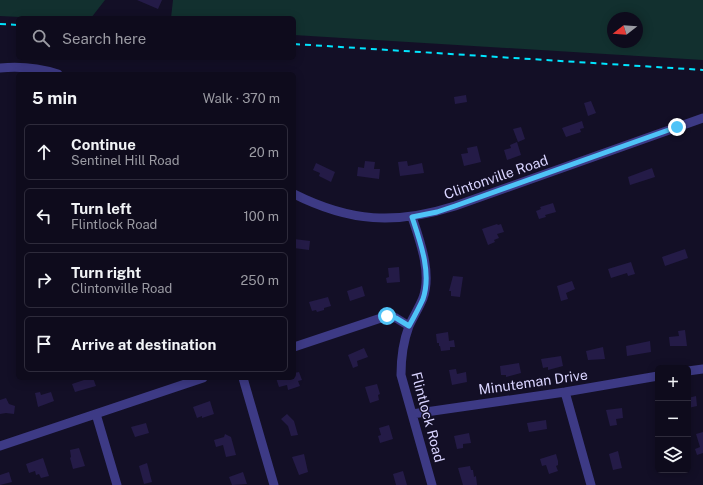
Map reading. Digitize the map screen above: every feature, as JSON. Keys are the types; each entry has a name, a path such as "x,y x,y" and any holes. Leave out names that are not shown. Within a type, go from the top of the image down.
{"street":[{"path":"0,68 27,67 49,72"},
{"name":"Clintonville Road","path":"296,195 326,208 352,215 378,218 412,217 437,212 455,206 703,118"},
{"name":"Flintlock Road","path":"412,217 423,253 426,276 423,298 409,326 401,356 401,375 432,485"},
{"path":"296,346 387,316 396,318 409,326"},
{"path":"691,371 703,369"},
{"name":"Minuteman Drive","path":"412,414 565,392 655,377"},
{"path":"0,446 197,380"},
{"path":"244,380 274,485"},
{"path":"565,392 591,485"},
{"path":"96,414 117,485"}],"green space":[{"path":"0,0 105,0 93,16 0,16"},
{"path":"173,0 703,0 703,60 296,35 296,16 171,16"}],"building":[{"path":"137,0 162,0 158,9"},
{"path":"466,95 467,102 455,104 454,97"},
{"path":"591,101 596,113 588,116 584,103"},
{"path":"582,121 584,128 580,129 581,132 566,137 562,128"},
{"path":"521,127 525,139 518,142 513,129"},
{"path":"517,142 521,155 507,160 504,150 511,148 510,145"},
{"path":"477,146 481,162 464,166 461,154 468,153 467,148"},
{"path":"365,161 375,162 374,169 380,169 379,179 357,176 358,167 364,168"},
{"path":"407,161 408,166 422,163 424,173 400,176 398,162"},
{"path":"316,163 335,172 331,182 319,176 320,173 313,170"},
{"path":"652,168 655,177 630,185 628,177"},
{"path":"553,203 556,212 545,215 546,217 539,219 536,211 541,209 540,207"},
{"path":"501,224 504,232 497,234 499,238 494,240 495,242 488,245 482,229"},
{"path":"296,239 310,241 309,250 296,248"},
{"path":"685,249 688,258 665,266 662,257"},
{"path":"631,262 635,274 628,276 627,273 611,278 608,269"},
{"path":"399,267 400,282 387,283 386,278 389,277 388,268"},
{"path":"453,276 463,277 460,297 451,296 451,291 449,291"},
{"path":"572,281 575,289 566,293 568,299 561,301 557,286"},
{"path":"362,286 365,296 350,301 347,291"},
{"path":"328,297 331,306 317,312 316,310 312,311 309,302"},
{"path":"685,330 687,346 670,346 669,337 679,336 678,331"},
{"path":"448,332 449,341 454,340 455,347 450,347 450,350 441,351 439,343 437,343 436,334"},
{"path":"650,341 651,352 627,356 626,346"},
{"path":"603,347 605,359 588,360 586,351"},
{"path":"364,348 368,357 357,361 358,366 353,368 348,355"},
{"path":"561,356 563,366 548,370 548,367 543,368 541,359"},
{"path":"519,363 521,373 506,377 506,375 501,375 500,366"},
{"path":"456,369 457,374 466,372 467,382 452,385 449,370"},
{"path":"299,372 302,380 298,381 300,386 288,390 287,385 279,387 277,380 296,380 296,373"},
{"path":"84,380 94,380 96,386 75,392 72,384"},
{"path":"377,384 380,394 378,395 379,400 370,403 365,387"},
{"path":"40,392 41,395 51,392 54,401 38,407 35,393"},
{"path":"696,396 697,406 691,407 691,397"},
{"path":"6,398 9,404 15,406 14,414 0,414 0,400"},
{"path":"210,401 214,414 197,418 193,407"},
{"path":"622,408 623,418 616,419 617,425 610,426 606,410"},
{"path":"287,414 294,421 298,435 291,436 288,426 281,419"},
{"path":"546,420 547,429 529,432 527,423"},
{"path":"146,423 149,433 135,437 131,427"},
{"path":"389,425 393,439 380,443 378,436 381,435 379,428"},
{"path":"703,432 703,453 697,455 695,449 700,447 696,434"},
{"path":"469,433 471,443 463,444 463,448 457,449 454,436"},
{"path":"225,434 231,437 236,455 226,457 223,445 216,447 214,440 224,437"},
{"path":"79,448 85,466 73,469 70,458 70,450"},
{"path":"618,451 622,468 613,470 609,454"},
{"path":"304,454 308,472 299,475 292,457"},
{"path":"556,454 558,465 556,466 558,471 549,474 546,465 542,466 540,459"},
{"path":"43,458 49,476 41,478 39,474 36,475 35,471 29,473 26,464"},
{"path":"147,463 152,482 144,484 139,466"},
{"path":"470,466 471,470 473,470 474,477 476,476 477,485 463,485 458,468"},
{"path":"403,471 407,485 396,485 393,474"},
{"path":"9,472 12,482 0,485 0,475"},
{"path":"243,472 247,484 232,485 229,477"}],"railway":[{"path":"0,24 16,25"},
{"path":"296,44 703,70"}],"route":[{"path":"387,316 396,318 409,326 423,298 426,276 423,253 412,217 437,212 455,206 677,127"}]}
